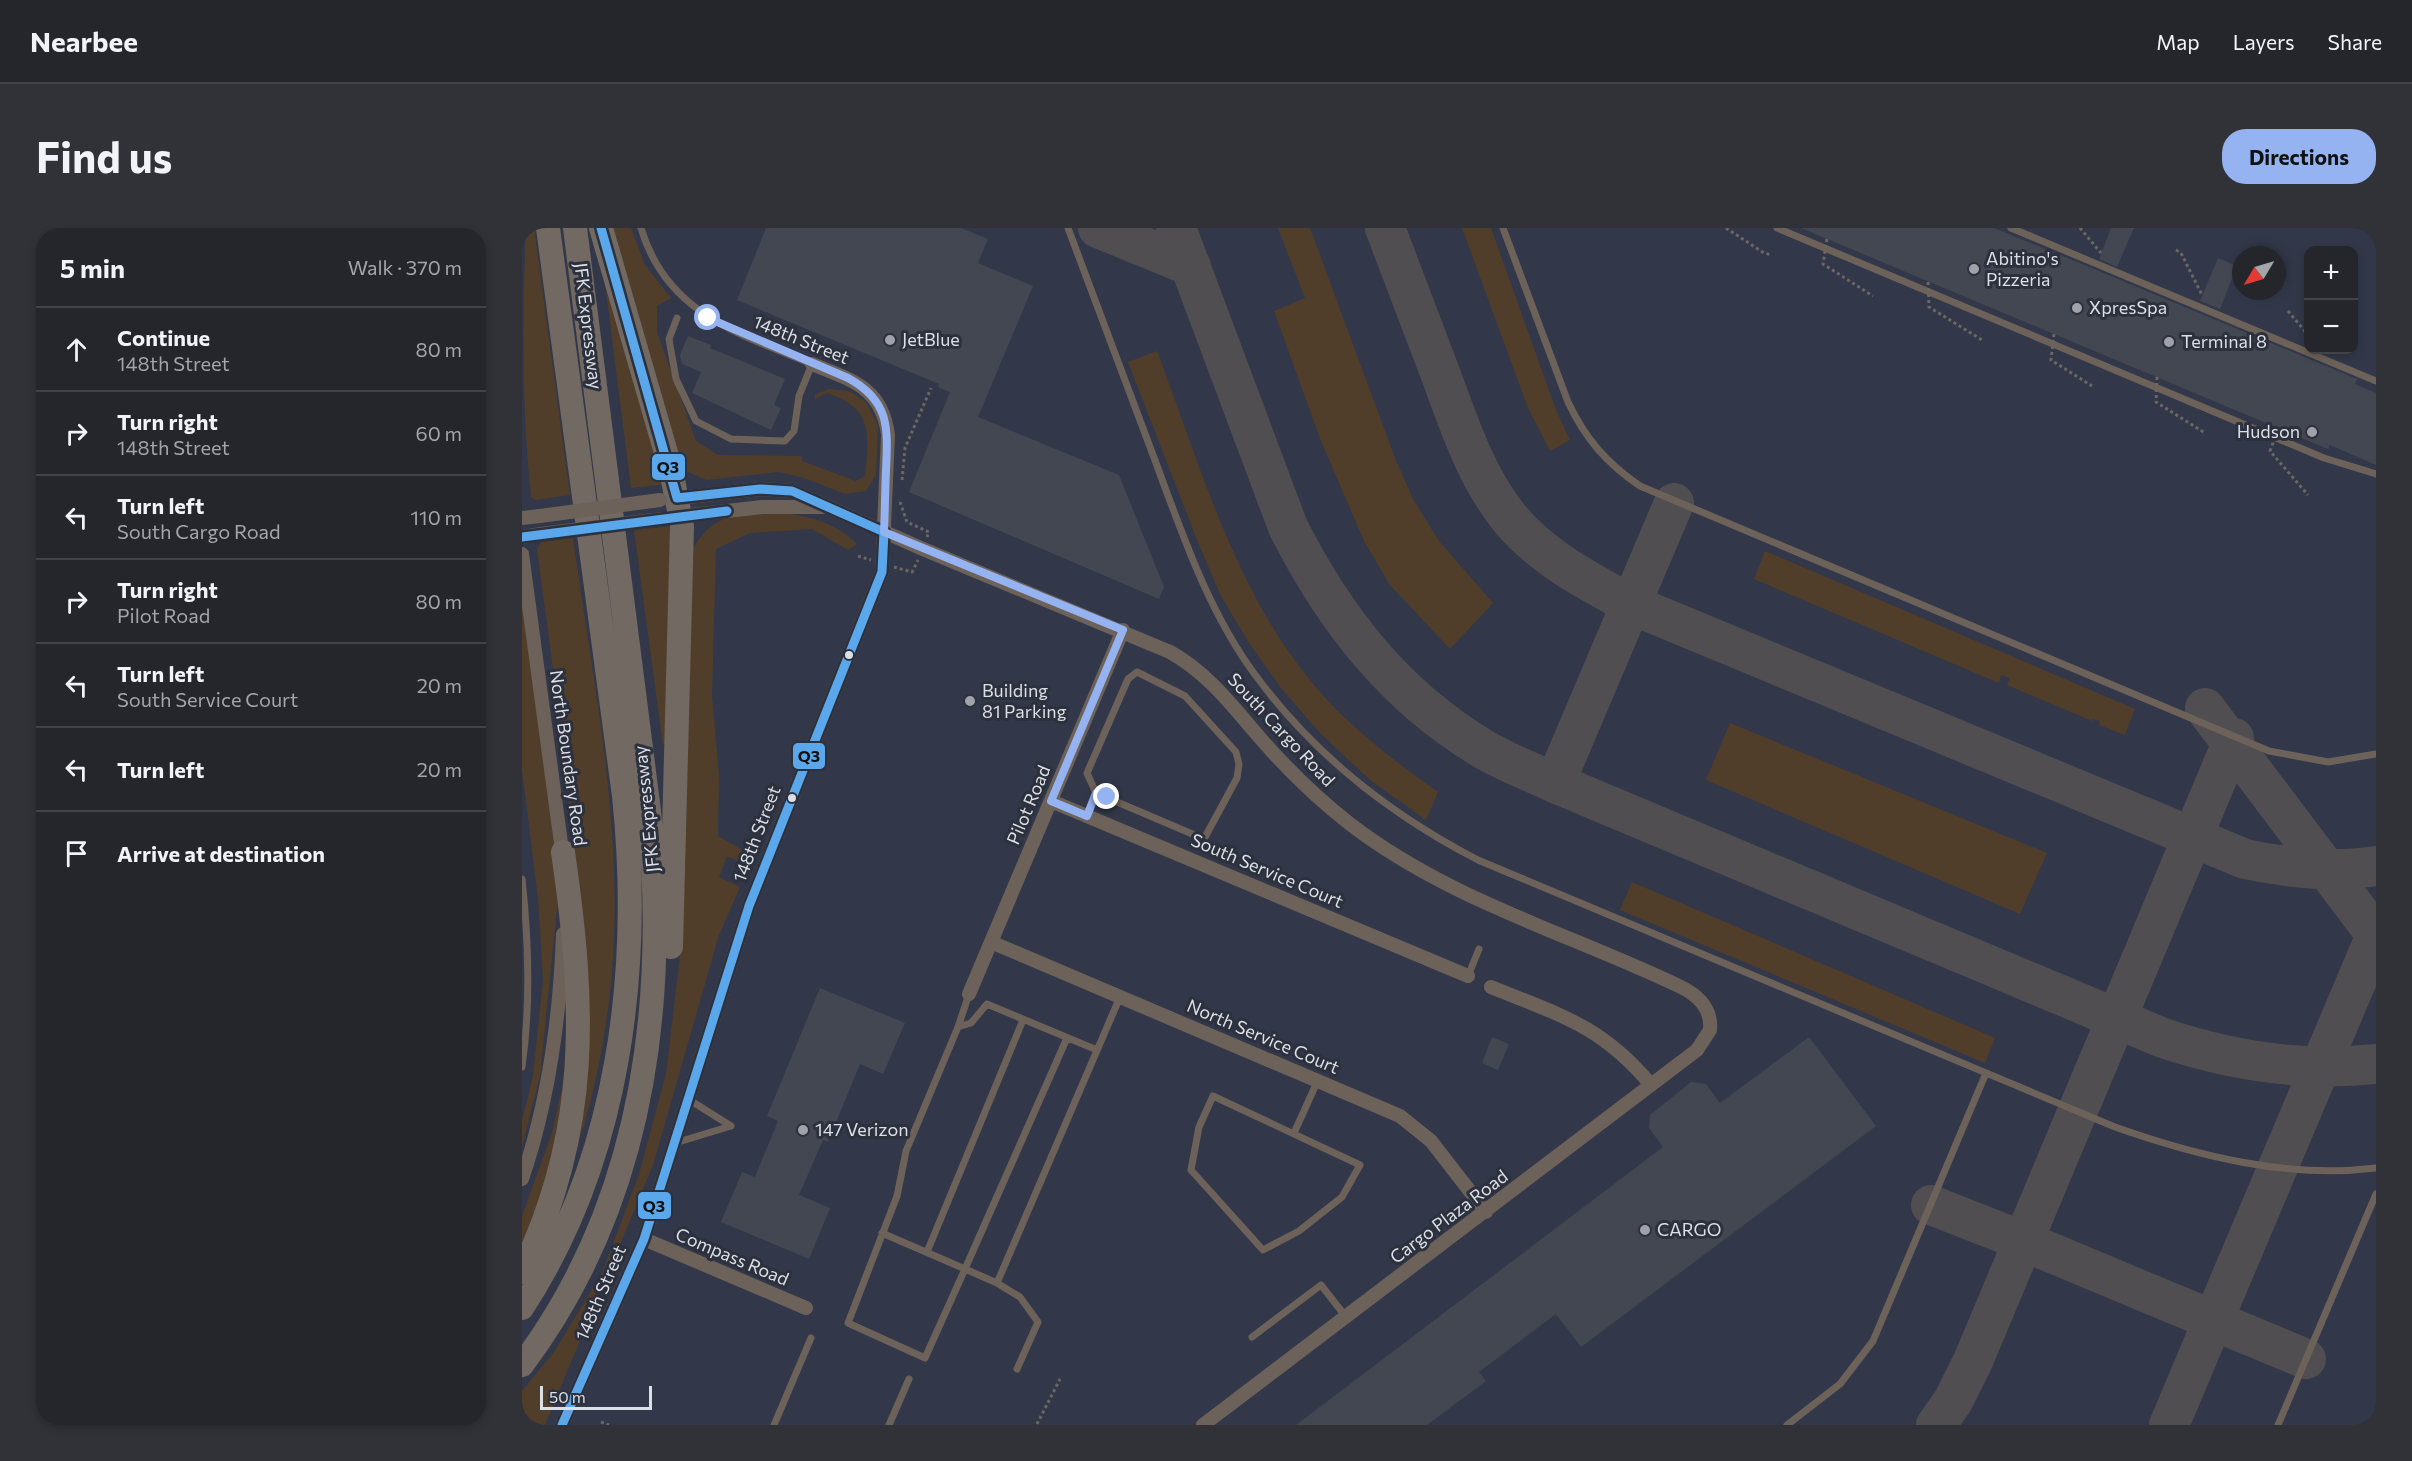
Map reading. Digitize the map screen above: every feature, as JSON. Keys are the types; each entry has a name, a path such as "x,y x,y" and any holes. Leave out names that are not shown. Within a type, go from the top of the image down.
{"highway":[{"name":"JFK Expressway","path":"522,1308 566,1227 602,1124 620,1043 630,934 629,851 624,796 548,228"},
{"name":"JFK Expressway","path":"522,1365 564,1302 594,1245 623,1167 642,1087 653,1004 655,894 646,784 575,228"},
{"path":"594,1245 634,1175 653,1097 666,1007 675,876 682,549 601,228"},
{"path":"522,1272 560,1174 576,1094 577,974 563,852"}],"street":[{"name":"148th Street","path":"562,1425 579,1391 644,1239 749,906 882,572 888,435 884,416 876,399 864,388 812,364"},
{"name":"South Cargo Road","path":"522,537 770,488 806,495 827,508 923,549 1123,630 1191,664 1296,776 1348,822 1387,850 1470,897 1689,991 1707,1009 1710,1030"},
{"name":"South Cargo Road","path":"522,518 670,508"},
{"name":"North Boundary Road","path":"522,554 563,852 561,980 554,1045 542,1114 522,1179"},
{"name":"Pilot Road","path":"969,994 1123,630"},
{"name":"South Service Court","path":"1051,801 1468,976"},
{"name":"North Service Court","path":"991,942 1318,1080 1408,1121 1431,1142 1486,1212"},
{"path":"1491,987 1590,1028 1620,1053 1651,1085"},
{"name":"Cargo Plaza Road","path":"1203,1425 1697,1050 1710,1030"},
{"name":"Compass Road","path":"644,1239 806,1308"},
{"path":"573,1425 579,1391"}],"lane":[{"name":"148th Street","path":"642,228 652,257 663,274 698,310 728,328 812,364"},
{"path":"1068,228 1188,550 1219,617 1255,675 1288,716 1329,758 1387,807 1431,836 1478,860 2115,1127 2178,1148 2243,1161 2300,1168 2338,1170 2376,1168"},
{"path":"1503,228 1568,402 1580,425 1606,459 1640,486 2269,752 2328,762 2376,754"},
{"path":"1777,228 2324,458 2376,474"},
{"path":"2011,228 2376,381"},
{"path":"677,318 669,339 676,379 696,421 731,440 785,441 794,431 799,396 812,364"},
{"path":"1087,816 1096,793 1088,773 1128,679 1137,672 1185,696 1236,752 1239,764 1237,778 1204,838 1096,793"},
{"path":"522,879 530,960 530,992 522,1068"},
{"path":"1468,976 1479,949"},
{"path":"969,994 958,1027 906,1151 897,1196 848,1323 925,1358 1067,1038"},
{"path":"997,1283 1121,996"},
{"path":"958,1027 971,1023 987,1004 1097,1050"},
{"path":"927,1252 1023,1020"},
{"path":"1787,1425 1840,1384 1873,1341 1986,1073"},
{"path":"1294,1133 1318,1080"},
{"path":"1213,1096 1294,1133 1360,1165 1342,1197 1299,1231 1263,1250 1191,1170 1199,1127 1213,1096"},
{"path":"675,1143 731,1126 688,1099"},
{"path":"2278,1425 2376,1194"},
{"path":"882,1233 997,1283 1020,1297 1038,1322 1017,1369"},
{"path":"1252,1337 1321,1285 1346,1317"},
{"path":"774,1425 811,1338"},
{"path":"889,1425 909,1379"}],"path":[{"path":"1726,228 1764,253 1772,255"},
{"path":"2080,228 2101,253"},
{"path":"1827,239 1823,264 1873,296"},
{"path":"2176,250 2181,253 2202,295"},
{"path":"1928,282 1929,307 1982,340"},
{"path":"2288,311 2304,330"},
{"path":"2054,334 2051,360 2092,386"},
{"path":"2157,377 2156,402 2205,433"},
{"path":"901,490 905,448 931,388"},
{"path":"2270,425 2272,443 2270,451 2308,495"},
{"path":"858,556 912,572 929,532 907,522 900,501"},
{"path":"1037,1424 1060,1379"},
{"path":"601,1422 609,1425"}],"shaded area":[{"path":"522,228 2376,228 2376,1425 522,1425"},
{"path":"526,228 534,228 570,495 535,500 531,497 524,397 523,329"},
{"path":"609,228 631,228 645,265 671,298 657,306 657,332 696,441 718,455 802,456 802,461 856,481 865,476 867,436 861,415 842,399 827,393 815,399 815,395 828,389 849,391 866,402 878,425 876,475 866,491 845,494 804,478 779,472 706,480 686,471 675,457"},
{"path":"1278,228 1310,228 1395,458 1413,499 1439,541 1493,603 1450,649 1390,585 1364,541 1321,441 1274,311 1305,298"},
{"path":"1462,228 1491,228 1556,410 1570,440 1550,451 1528,408"},
{"path":"604,275 667,484 631,488"},
{"path":"1157,351 1210,496 1252,591 1278,635 1307,677 1342,715 1388,755 1438,792 1426,820 1370,780 1320,733 1281,688 1249,643 1221,596 1128,362"},
{"path":"769,512 793,514 827,524 838,529 857,544 848,550 812,529 750,533 716,549 712,695 719,776 718,836 752,855 747,863 727,857 719,877 740,887 719,935 653,1165 545,1425 522,1425 522,1391 554,1352 603,1271 639,1174 666,1074 680,956 685,872 692,550 708,530 724,519"},
{"path":"671,526 670,743 663,745 634,530"},
{"path":"573,538 604,747 615,905 611,987 597,1075 582,1132 563,1188 578,881 562,736 537,549 541,542"},
{"path":"1765,551 2135,709 2125,735 2099,725 2100,721 2093,719 2092,721 2007,685 2010,678 2001,675 1999,683 1754,579"},
{"path":"522,592 551,814 558,899 540,1076 522,1147 522,1121 533,1076 543,980 538,898 522,769"},
{"path":"1730,723 2047,853 2020,914 1706,780"},
{"path":"1632,882 1995,1038 1985,1063 1620,910"},
{"path":"567,1066 567,1113 522,1255 522,1216 552,1133"}],"building":[{"path":"766,228 961,228 988,239 978,263 1033,286 978,417 1119,475 1164,587 1159,599 909,492 950,392 938,387 939,384 737,300"},
{"name":"Terminal 8","path":"1801,228 1994,228 2094,269 2357,379 2355,384 2376,393 2376,465 2330,445 2328,449"},
{"path":"2111,228 2134,228 2117,267 2099,259"},
{"path":"2218,258 2232,264 2232,279 2220,309 2200,301"},
{"path":"688,336 711,345 710,348 785,379 774,405 781,408 771,430 692,393 701,372 682,364 680,355"},
{"name":"147 Verizon","path":"820,988 905,1023 883,1074 860,1064 828,1142 823,1140 799,1195 830,1208 809,1259 721,1222 742,1172 755,1177 778,1121 767,1116"},
{"path":"1492,1037 1509,1044 1498,1070 1482,1063"},
{"name":"CARGO","path":"1809,1037 1876,1126 1581,1347 1556,1314 1479,1372 1486,1381 1427,1425 1296,1425 1663,1147 1649,1128 1650,1115 1691,1082 1706,1084 1720,1103"}],"taxiway":[{"path":"1098,228 1191,266"},
{"path":"1176,228 1288,527 1306,561 1347,624 1370,653 1423,706 1453,729 1493,755 1555,783 2163,1038 2215,1053 2268,1063 2322,1067 2376,1064"},
{"path":"1385,228 1463,434 1488,487 1511,520 1524,534 1567,568 1630,604 2245,859 2311,869 2376,866"},
{"path":"1555,783 1674,503"},
{"path":"2205,708 2376,935"},
{"path":"1936,1425 1953,1401 1973,1361 2234,738"},
{"path":"2169,1425 2376,935"},
{"path":"1931,1205 2306,1359"}],"transit line":[{"name":"Q3","path":"601,228 677,498 760,489 792,491 884,532"},
{"name":"Q3","path":"522,537 727,511"},
{"name":"Q3","path":"562,1425 644,1239 749,906 882,572 884,532"}],"place":[{"name":"Abitino's Pizzeria","path":"1974,269"},
{"name":"XpresSpa","path":"2077,308"},
{"name":"JetBlue","path":"890,340"},
{"name":"Terminal 8","path":"2169,342"},
{"name":"Hudson","path":"2312,432"},
{"name":"Building 81 Parking","path":"970,701"},
{"name":"147 Verizon","path":"803,1130"},
{"name":"CARGO","path":"1645,1230"}],"route":[{"path":"708,318 721,326 848,378 871,393 876,399 884,416 888,435 884,532 1123,630 1051,801 1087,816 1096,793 1107,797"}]}
